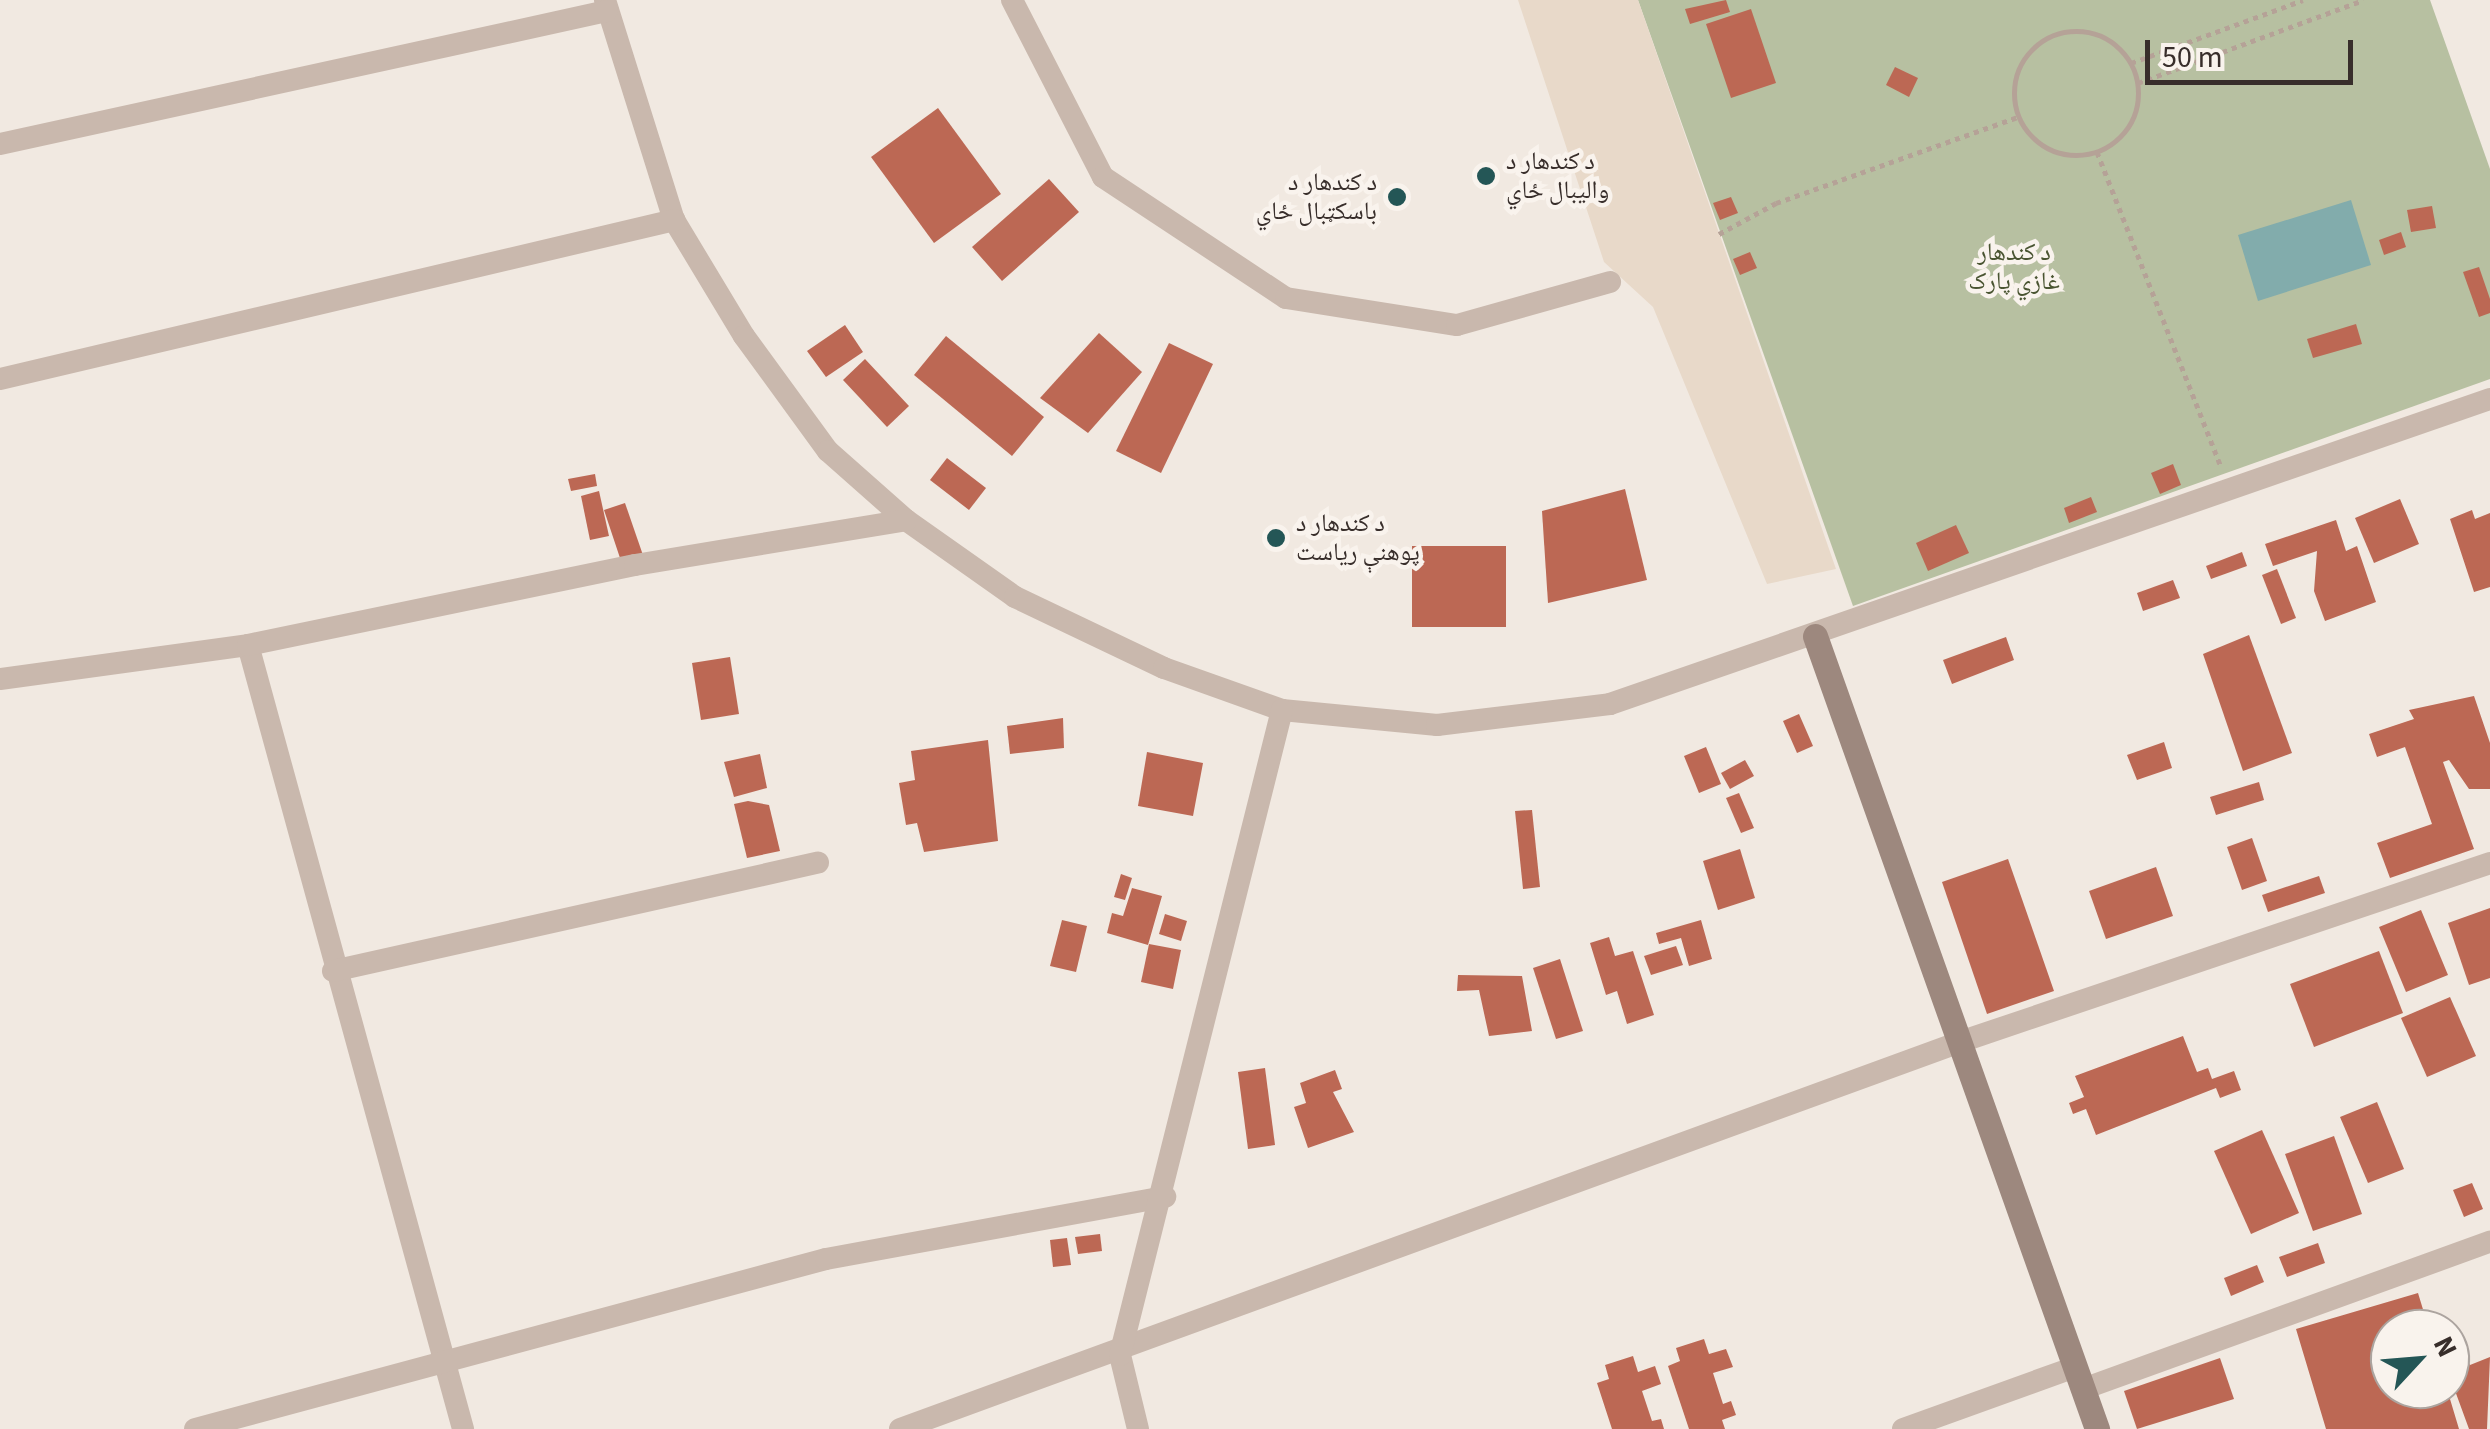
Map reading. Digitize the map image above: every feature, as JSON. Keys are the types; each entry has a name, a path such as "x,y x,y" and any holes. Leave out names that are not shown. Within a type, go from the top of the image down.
{"street":[{"path":"1012,0 1103,177 1286,298 1458,325 1610,282"},
{"path":"0,144 606,6 674,220 744,336 828,451 906,520 1015,597 1164,668 1282,710 1438,725 1610,704 2490,399"},
{"path":"0,380 674,220"},
{"path":"0,679 248,645 673,558 906,520"},
{"path":"1815,636 2097,1429"},
{"path":"248,645 332,971 463,1429"},
{"path":"1138,1429 1120,1355 1165,1197 1282,710"},
{"path":"332,971 818,863"},
{"path":"900,1429 1120,1355 1960,1042 2490,863"},
{"path":"195,1429 443,1358 826,1260 1165,1197"},
{"path":"1903,1429 2079,1378 2490,1242"}],"path":[{"path":"2130,63 2302,0"},
{"path":"2138,83 2363,0"},
{"path":"2100,35 2130,63 2138,83 2134,117 2098,152 2079,156 2043,146 2018,117 2016,76 2049,38 2100,35"},
{"path":"1719,234 1776,203 2018,117"},
{"path":"2098,152 2230,491"}],"green space":[{"name":"د کندهار غازي پارک","path":"1638,0 2430,0 2490,169 2490,379 1853,606"}],"shaded area":[{"path":"1518,0 1638,0 1836,569 1767,584 1653,307 1604,262"}],"water":[{"path":"2351,200 2371,265 2258,301 2238,235"}],"building":[{"path":"1726,0 1730,12 1690,24 1685,9"},
{"path":"1751,9 1776,83 1731,98 1706,24"},
{"path":"1895,67 1918,78 1909,97 1886,85"},
{"path":"938,108 1001,194 934,243 871,157"},
{"path":"1049,179 1079,212 1002,281 972,247"},
{"path":"1731,197 1738,213 1720,220 1713,203"},
{"path":"2432,206 2436,228 2411,232 2407,210"},
{"path":"2401,232 2406,247 2384,255 2379,240"},
{"path":"1750,252 1757,268 1740,275 1733,259"},
{"path":"2479,267 2490,299 2490,313 2479,317 2463,272"},
{"path":"2356,324 2362,344 2313,358 2307,339"},
{"path":"845,325 863,352 826,377 807,351"},
{"path":"1099,333 1142,372 1088,433 1040,398"},
{"path":"946,336 1044,417 1012,456 914,375"},
{"path":"1169,343 1213,364 1161,473 1116,451"},
{"path":"865,359 909,406 887,427 843,380"},
{"path":"947,458 986,488 969,510 930,480"},
{"path":"2173,464 2181,485 2160,494 2151,473"},
{"path":"595,474 597,486 571,491 568,479"},
{"path":"1625,489 1647,580 1548,603 1542,511"},
{"path":"599,491 609,536 590,540 581,496"},
{"path":"2091,497 2097,512 2069,523 2064,508"},
{"path":"2400,499 2419,544 2374,563 2355,518"},
{"path":"625,503 645,561 623,567 604,510"},
{"path":"2472,510 2475,519 2490,513 2490,587 2474,592 2450,519"},
{"path":"2336,520 2346,551 2357,546 2376,602 2325,621 2314,591 2317,551 2273,566 2265,544"},
{"path":"1956,525 1969,553 1928,571 1916,543"},
{"path":"1412,546 1506,546 1506,627 1412,627"},
{"path":"2242,552 2247,566 2211,579 2206,566"},
{"path":"2277,569 2296,618 2281,624 2262,575"},
{"path":"2173,580 2180,598 2143,611 2137,593"},
{"path":"2249,635 2292,753 2243,771 2203,654"},
{"path":"2006,637 2014,660 1952,684 1943,660"},
{"path":"730,657 739,714 701,720 692,663"},
{"path":"2474,696 2490,743 2490,789 2469,789 2449,760 2443,762 2474,849 2390,878 2377,843 2432,824 2405,747 2377,757 2369,734 2414,719 2409,710"},
{"path":"1799,714 1813,746 1797,753 1783,721"},
{"path":"1063,718 1064,748 1010,754 1007,726"},
{"path":"988,740 998,841 924,852 917,823 906,825 899,783 915,780 911,751"},
{"path":"2164,742 2172,768 2137,780 2127,755"},
{"path":"1706,747 1721,784 1699,793 1684,756"},
{"path":"1147,752 1203,763 1193,816 1138,806"},
{"path":"760,754 767,788 734,797 724,762"},
{"path":"1745,760 1754,776 1730,789 1721,773"},
{"path":"2259,782 2264,800 2216,815 2210,797"},
{"path":"1739,793 1754,828 1741,833 1726,798"},
{"path":"748,801 769,805 780,851 747,858 734,804"},
{"path":"1532,810 1540,887 1523,889 1515,811"},
{"path":"2252,838 2267,881 2242,890 2227,847"},
{"path":"1740,849 1755,898 1718,910 1703,861"},
{"path":"2008,859 2054,991 1987,1014 1942,882"},
{"path":"2156,867 2173,916 2106,939 2089,891"},
{"path":"1121,874 1132,878 1125,900 1114,897"},
{"path":"2319,876 2325,893 2268,912 2262,895"},
{"path":"1132,888 1162,896 1148,945 1107,933 1112,913 1123,916"},
{"path":"2490,908 2490,978 2469,985 2448,923"},
{"path":"2421,910 2448,975 2406,992 2379,927"},
{"path":"1165,914 1187,921 1181,941 1159,934"},
{"path":"1062,920 1087,926 1076,972 1050,966"},
{"path":"1701,920 1712,959 1689,966 1681,938 1659,944 1656,933"},
{"path":"1609,937 1615,956 1633,951 1654,1015 1627,1024 1617,991 1606,995 1590,943"},
{"path":"1149,944 1181,950 1173,989 1141,982"},
{"path":"1676,946 1683,965 1651,975 1644,956"},
{"path":"2379,951 2403,1013 2314,1047 2290,984"},
{"path":"1560,959 1583,1031 1556,1039 1533,968"},
{"path":"1458,975 1522,976 1532,1031 1489,1036 1479,990 1457,991"},
{"path":"2450,997 2476,1056 2427,1077 2401,1018"},
{"path":"2183,1036 2197,1072 2208,1068 2212,1079 2234,1071 2241,1090 2220,1098 2216,1088 2096,1135 2086,1109 2073,1114 2069,1103 2084,1097 2075,1076"},
{"path":"1265,1068 1275,1145 1248,1149 1238,1072"},
{"path":"1335,1070 1342,1089 1333,1092 1354,1132 1308,1148 1294,1107 1306,1103 1300,1083"},
{"path":"2377,1102 2404,1169 2368,1183 2340,1117"},
{"path":"2262,1130 2299,1213 2251,1234 2214,1151"},
{"path":"2334,1136 2362,1214 2313,1231 2285,1154"},
{"path":"2472,1183 2483,1209 2464,1217 2453,1190"},
{"path":"1100,1234 1102,1251 1078,1254 1075,1237"},
{"path":"1067,1238 1071,1265 1053,1267 1050,1240"},
{"path":"2318,1243 2325,1263 2287,1277 2279,1257"},
{"path":"2257,1265 2264,1282 2231,1296 2224,1278"},
{"path":"2418,1293 2423,1309 2370,1309 2370,1409 2453,1409 2459,1429 2326,1429 2296,1329"},
{"path":"1704,1339 1709,1354 1726,1349 1733,1367 1713,1373 1723,1404 1731,1401 1736,1415 1722,1420 1725,1429 1689,1429 1668,1366 1680,1361 1676,1348"},
{"path":"1633,1356 1638,1372 1655,1366 1661,1384 1642,1391 1652,1421 1661,1419 1664,1429 1612,1429 1597,1383 1609,1379 1605,1365"},
{"path":"2490,1357 2487,1429 2469,1429 2462,1409 2470,1409 2470,1365"},
{"path":"2220,1358 2234,1399 2137,1429 2124,1391"}],"place":[{"name":"د کندهار د واليبال ځاي","path":"1486,176"},
{"name":"د کندهار د باسکټبال ځاي","path":"1397,197"},
{"name":"د کندهار د پوهنې رياست","path":"1276,538"}]}
